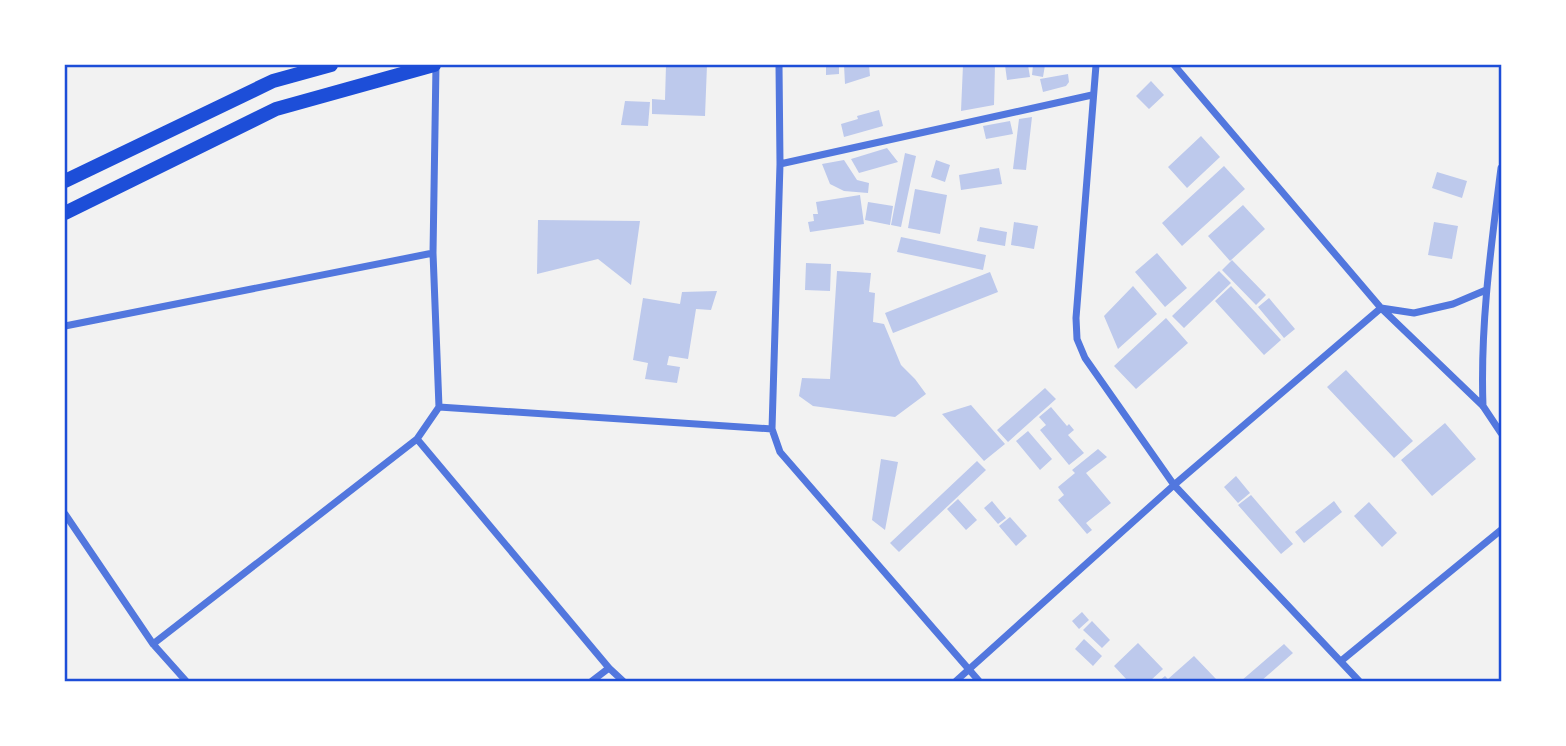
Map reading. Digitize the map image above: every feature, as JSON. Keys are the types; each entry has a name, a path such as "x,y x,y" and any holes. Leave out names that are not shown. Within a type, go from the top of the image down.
{"main road":[{"path":"65,181 273,81 331,65"},
{"path":"65,213 276,109 435,65"}],"street":[{"path":"153,644 417,439 439,407 433,253 435,65"},
{"path":"779,65 780,164 772,429 780,452 979,681"},
{"path":"1096,65 1077,339 1085,359 1174,485 1359,681"},
{"path":"1174,65 1381,308 1483,406 1501,433"},
{"path":"780,164 1092,94"},
{"path":"1483,406 1481,355 1501,168"},
{"path":"65,326 433,253"},
{"path":"956,681 1174,485 1381,308 1414,313 1453,304 1486,289"},
{"path":"439,407 772,429"},
{"path":"417,439 609,668 623,681"},
{"path":"65,514 153,644 186,681"},
{"path":"1341,661 1501,530"},
{"path":"592,681 609,668"}],"building":[{"path":"666,65 707,65 705,116 652,114 652,99 665,100"},
{"path":"826,65 839,65 839,74 826,75"},
{"path":"844,65 869,65 870,76 845,84"},
{"path":"963,65 995,65 994,105 961,111"},
{"path":"1005,65 1028,65 1030,77 1007,80"},
{"path":"1033,65 1045,65 1043,77 1032,75"},
{"path":"1068,74 1069,82 1066,86 1043,92 1040,79"},
{"path":"1151,81 1164,95 1149,109 1136,96"},
{"path":"625,101 650,102 648,126 621,125"},
{"path":"879,110 883,126 844,137 841,124"},
{"path":"1032,117 1026,170 1013,169 1019,119"},
{"path":"1010,121 1013,134 986,139 983,126"},
{"path":"1201,136 1220,157 1187,188 1168,167"},
{"path":"887,148 898,162 859,173 851,159"},
{"path":"905,153 916,156 901,227 891,225"},
{"path":"844,160 857,180 869,183 868,193 844,191 830,184 822,164"},
{"path":"936,160 950,165 945,182 931,177"},
{"path":"1224,166 1245,189 1182,246 1162,223"},
{"path":"999,168 1002,184 961,190 959,175"},
{"path":"1437,172 1467,181 1462,198 1432,188"},
{"path":"915,189 947,195 940,234 908,228"},
{"path":"860,195 864,224 810,232 808,222 814,221 813,214 818,214 816,202"},
{"path":"868,202 893,206 890,225 865,220"},
{"path":"1243,205 1265,229 1230,261 1208,236"},
{"path":"538,220 640,221 631,285 598,259 537,274"},
{"path":"1014,222 1038,226 1034,249 1011,245"},
{"path":"1434,222 1458,226 1452,259 1428,255"},
{"path":"980,227 1007,232 1005,246 977,241"},
{"path":"901,237 986,255 983,270 897,252"},
{"path":"1157,253 1187,288 1165,307 1135,272"},
{"path":"1232,260 1266,295 1256,305 1222,270"},
{"path":"806,263 831,264 830,291 805,290"},
{"path":"837,271 871,273 869,292 875,293 873,322 884,324 901,365 926,394 895,417 813,406 799,396 802,378 830,379"},
{"path":"1219,271 1231,283 1184,328 1172,316"},
{"path":"990,272 998,292 893,333 885,313"},
{"path":"1133,286 1157,314 1118,349 1104,316"},
{"path":"1231,286 1281,340 1264,355 1215,301"},
{"path":"717,291 711,310 696,309 688,359 669,356 667,365 680,367 677,383 645,379 648,363 633,360 643,298 680,304 682,292"},
{"path":"1269,298 1295,329 1284,338 1258,307"},
{"path":"1166,318 1188,343 1136,389 1114,366"},
{"path":"1346,370 1413,441 1394,458 1327,387"},
{"path":"1045,388 1056,399 1008,442 997,430"},
{"path":"971,405 1005,444 984,461 942,414"},
{"path":"1051,407 1067,426 1069,424 1074,430 1068,435 1084,453 1069,465 1040,430 1046,425 1039,417"},
{"path":"1445,423 1476,459 1432,496 1401,460"},
{"path":"1028,431 1052,459 1040,470 1016,441"},
{"path":"1098,449 1107,457 1086,473 1111,503 1086,523 1092,530 1087,534 1058,500 1064,495 1058,487 1075,473 1072,470"},
{"path":"881,459 898,462 885,530 872,520"},
{"path":"977,461 986,470 899,552 890,543"},
{"path":"1236,476 1250,493 1238,503 1224,487"},
{"path":"1251,495 1293,544 1281,554 1238,505"},
{"path":"958,499 977,520 966,530 947,509"},
{"path":"992,501 1006,518 998,524 984,508"},
{"path":"1334,501 1342,512 1304,543 1295,532"},
{"path":"1369,502 1397,533 1382,547 1354,516"},
{"path":"1010,517 1027,536 1016,546 999,526"},
{"path":"1082,612 1089,620 1079,629 1072,621"},
{"path":"1092,621 1110,640 1102,648 1083,630"},
{"path":"1084,639 1102,656 1093,666 1075,649"},
{"path":"1138,643 1163,669 1150,681 1128,681 1114,666"},
{"path":"1284,644 1293,653 1261,681 1241,681"},
{"path":"1194,656 1216,679 1159,681 1165,676 1168,679"}]}
